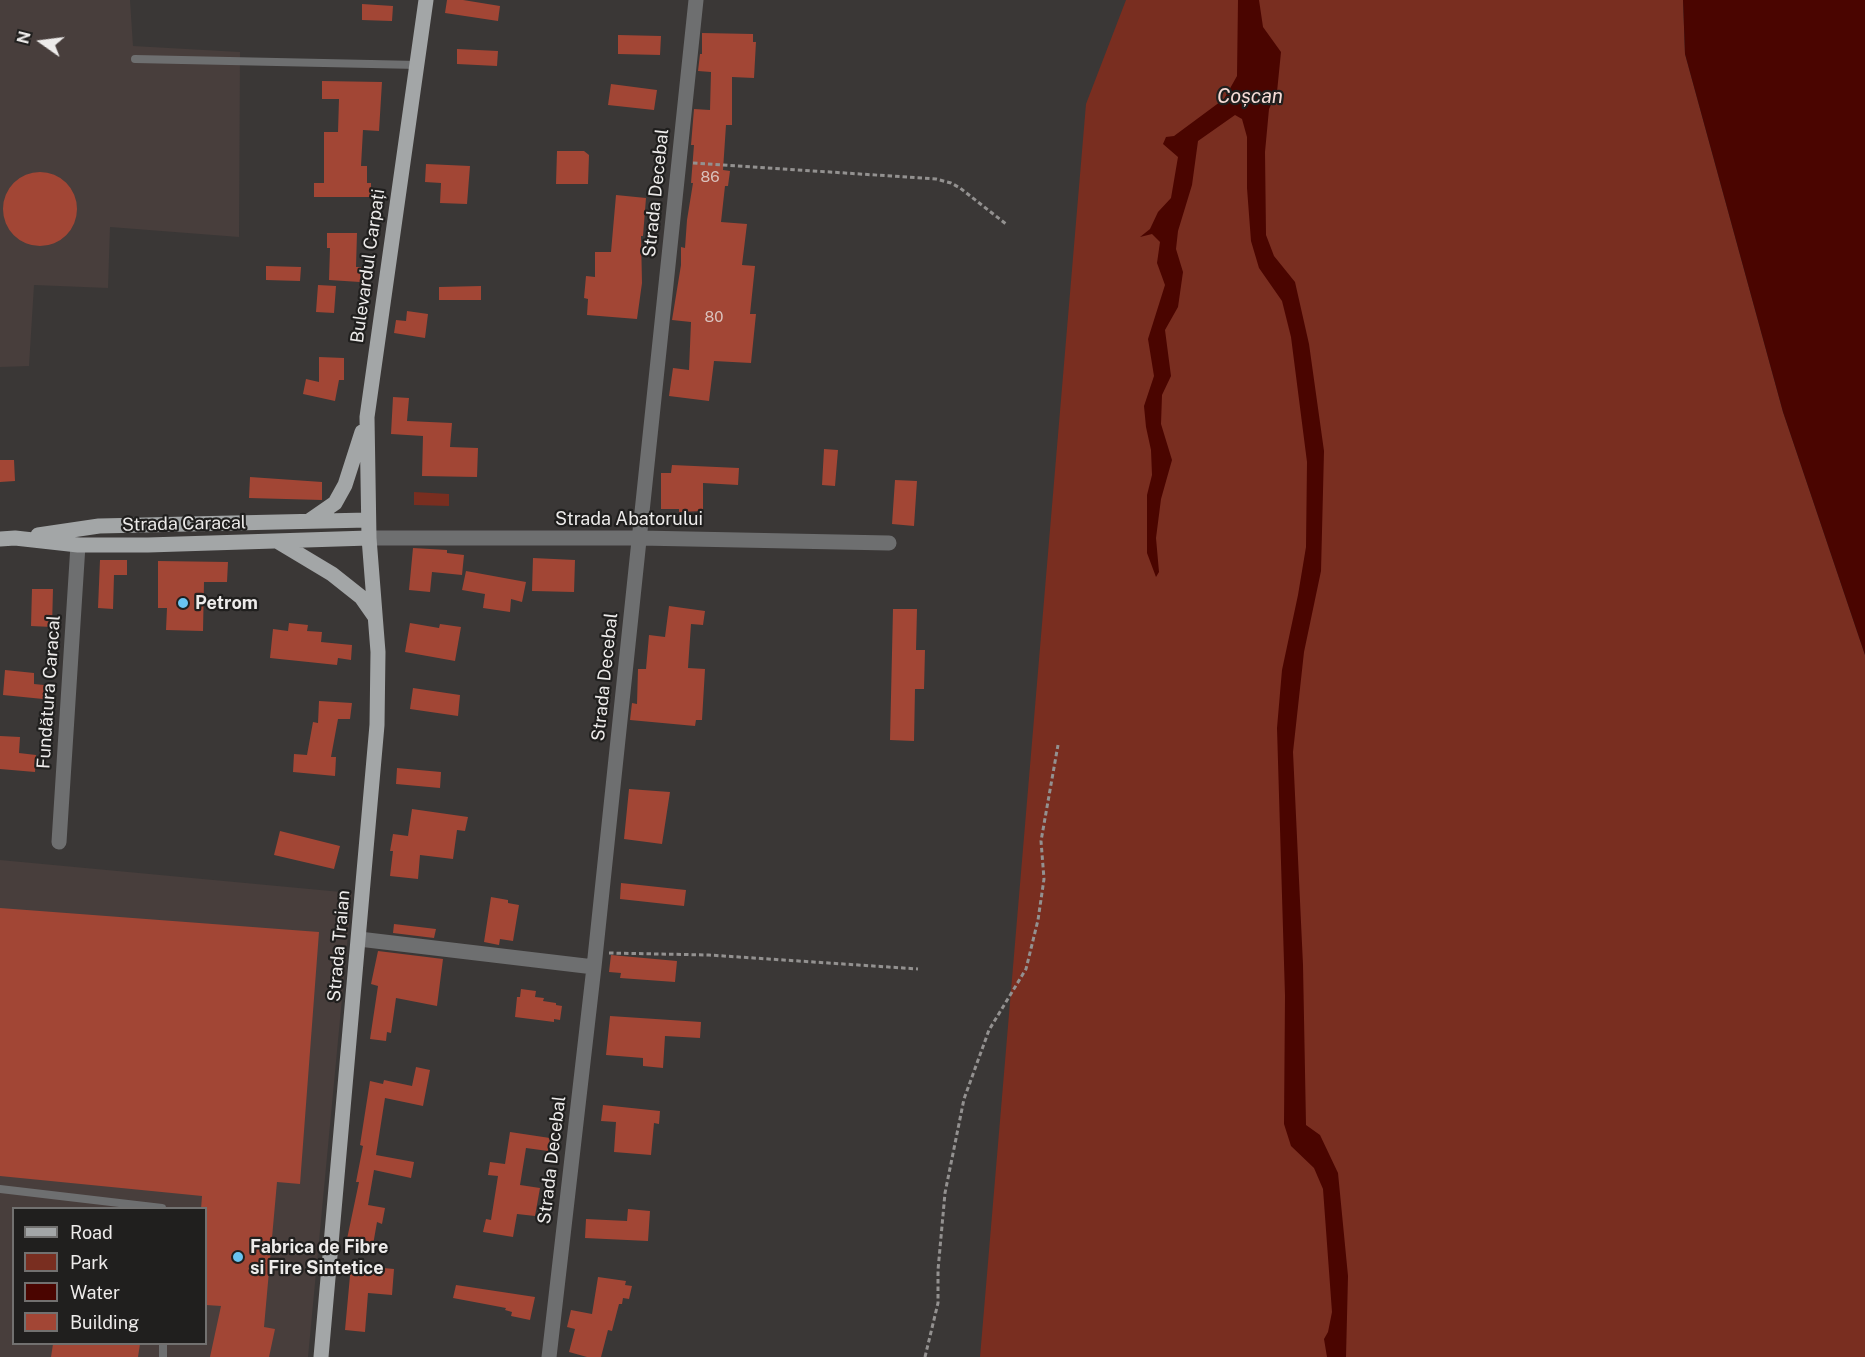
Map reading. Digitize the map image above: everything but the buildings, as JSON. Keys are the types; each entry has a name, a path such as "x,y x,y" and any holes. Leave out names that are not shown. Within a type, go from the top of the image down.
{"main road":[{"name":"Bulevardul Carpați","path":"369,538 367,417 426,0"},
{"path":"309,521 334,503 345,485 367,417"},
{"path":"7,539 99,526 157,535 276,522 368,520"},
{"name":"Strada Caracal","path":"7,539 78,545 157,535 277,541 369,538"},
{"name":"Strada Traian","path":"321,1357 377,725 379,688 369,538"},
{"path":"277,541 332,574 362,597 376,619"}],"street":[{"name":"Strada Decebal","path":"549,1357 595,959 696,0"},
{"name":"Strada Abatorului","path":"369,538 640,538 889,543"},
{"name":"Fundătura Caracal","path":"59,842 78,545"},
{"path":"359,939 595,959"}],"lane":[{"path":"135,59 417,65"},
{"path":"276,522 277,541"},
{"path":"0,1189 146,1207"}],"path":[{"path":"679,162 936,179 960,188 1006,224"},
{"path":"925,1357 938,1303 938,1270 945,1193 964,1099 989,1030 1026,969 1038,920 1044,879 1041,841 1058,745"},
{"path":"595,959 709,956 918,969"}],"shaded area":[{"path":"0,0 130,0 133,46 240,52 239,237 110,227 108,288 34,285 29,366 0,367"},
{"path":"0,860 352,893 308,1357 0,1357"}],"green space":[{"path":"1126,0 1683,0 1685,54 1783,412 1865,655 1865,1357 980,1357 1086,104"},
{"path":"414,492 449,494 449,506 414,505"}],"water":[{"name":"Coșcan","path":"1238,0 1259,0 1263,27 1281,52 1277,92 1269,109 1265,152 1266,235 1274,256 1295,282 1309,344 1324,451 1321,571 1304,652 1293,752 1303,965 1306,1125 1320,1135 1338,1173 1348,1276 1346,1357 1327,1357 1324,1339 1328,1332 1332,1312 1323,1189 1314,1168 1291,1146 1284,1124 1285,996 1277,728 1282,670 1306,547 1307,462 1291,337 1282,301 1259,268 1251,241 1247,188 1247,137 1242,119 1235,115 1198,141 1192,185 1178,231 1176,249 1183,272 1178,307 1165,330 1171,376 1162,395 1161,424 1172,460 1161,499 1156,538 1159,572 1156,577 1147,553 1147,495 1152,475 1151,450 1144,406 1154,376 1148,339 1165,285 1157,263 1160,242 1152,234 1140,237 1150,229 1158,212 1171,198 1178,157 1163,144 1166,137 1174,136 1224,99 1237,76"},
{"path":"1683,0 1865,0 1865,655 1783,412 1685,54"}],"place":[{"name":"Petrom","path":"183,603"},
{"name":"Fabrica de Fibre si Fire Sintetice","path":"238,1257"}]}
